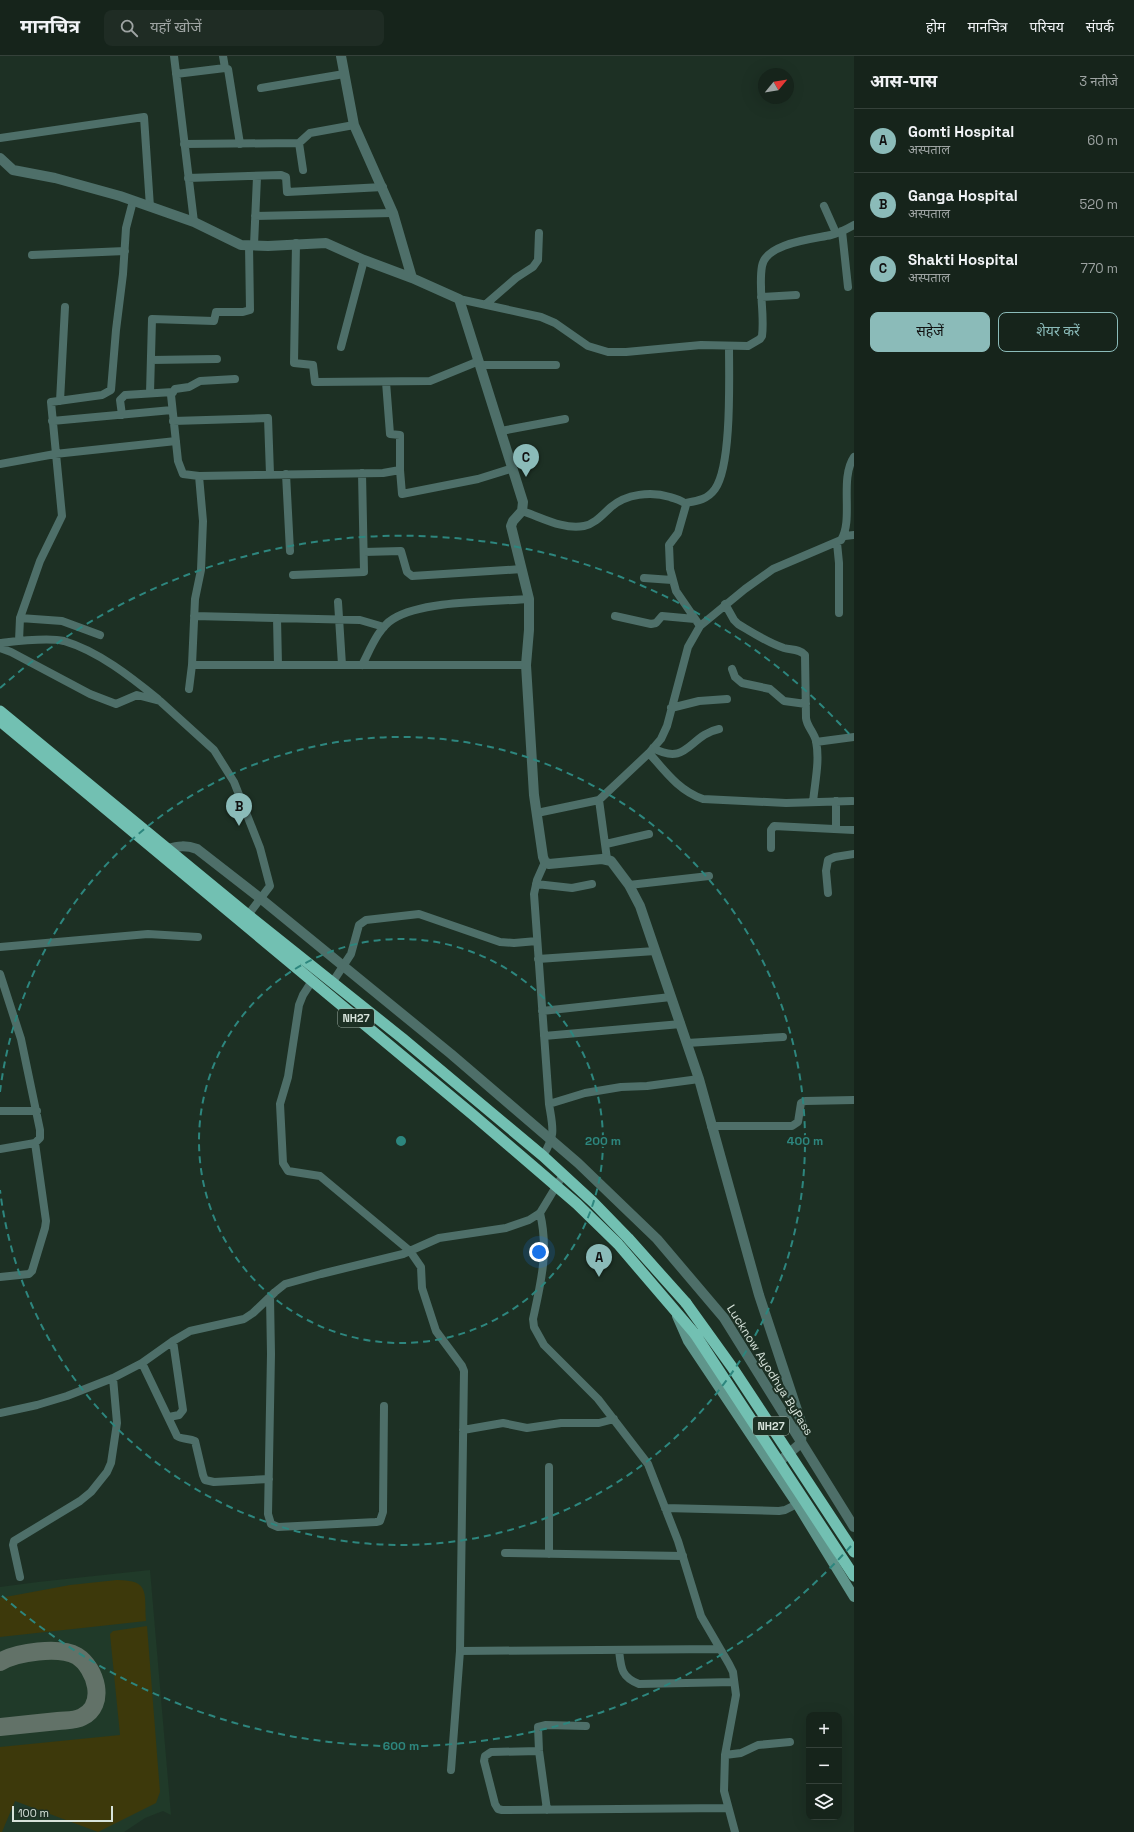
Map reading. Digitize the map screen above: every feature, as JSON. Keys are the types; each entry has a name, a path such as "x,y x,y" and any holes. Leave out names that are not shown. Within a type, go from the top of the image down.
{"highway":[{"name":"NH27","path":"0,711 543,1156 628,1238 686,1303 724,1355 854,1552"},
{"name":"NH27","path":"0,721 557,1186 618,1244 695,1334 854,1576"}],"main road":[{"path":"674,1308 688,1341 797,1504 854,1597"}],"street":[{"path":"174,56 194,222"},
{"path":"223,56 225,68 228,69 240,144"},
{"path":"341,56 354,125 393,212 412,278"},
{"path":"176,74 225,68"},
{"path":"261,88 344,74"},
{"path":"0,138 144,117 150,207"},
{"path":"184,144 299,143 310,133 354,125"},
{"path":"299,143 303,170"},
{"path":"0,158 13,170 55,178 134,201 194,222 241,245 268,246 296,243 326,243 459,299 545,318 555,323 588,346 608,352 626,352 700,345 748,346 760,339 762,332 762,264 766,256 794,243 839,232 854,225"},
{"path":"188,178 257,177 280,175 286,177 287,192 383,187"},
{"path":"150,393 152,319 214,321 216,312 243,312 250,310 251,245 256,216 257,177"},
{"path":"19,641 20,618 40,561 62,516 51,402 102,395 111,390 125,252 126,228 134,201"},
{"path":"824,206 839,232 848,287"},
{"path":"256,216 393,212"},
{"path":"486,304 516,278 533,267 538,260 539,233"},
{"path":"296,243 294,363 313,365 315,382 430,381 480,363 556,365"},
{"path":"32,255 125,252"},
{"path":"341,346 364,260"},
{"path":"761,297 796,295"},
{"path":"459,299 523,502 522,510 512,521 511,526 529,599 529,630 526,665 534,795 545,862 536,884 534,894 549,1104 553,1128 551,1142 543,1156"},
{"path":"60,400 65,307"},
{"path":"522,510 567,527 575,527 588,525 618,502 638,495 665,496 685,503 704,499 715,489 719,481 726,448 729,346"},
{"path":"151,360 217,359"},
{"path":"235,379 200,381 189,387 175,389 171,395 178,461 182,474 199,476 362,473 400,470"},
{"path":"386,382 390,434 400,434 402,494 478,479 513,468"},
{"path":"122,415 120,400 125,395 173,392"},
{"path":"52,421 172,410"},
{"path":"173,421 268,418 270,474"},
{"path":"501,431 565,419"},
{"path":"0,464 55,454 176,441"},
{"path":"845,536 847,526 849,467 854,457"},
{"path":"293,575 364,572 362,473"},
{"path":"286,474 290,550"},
{"path":"189,689 192,665 195,598 201,563 202,521 199,476"},
{"path":"685,503 678,533 671,542 669,548 672,580 676,591 700,626"},
{"path":"537,813 599,800 651,750 664,733 688,646 700,626 725,604 773,569 837,543 845,536 854,535"},
{"path":"837,543 839,562 839,613"},
{"path":"364,552 401,551 407,572 412,576 522,569"},
{"path":"644,578 672,580"},
{"path":"362,665 384,627 393,619 412,611 433,606 529,599"},
{"path":"338,602 342,665"},
{"path":"725,604 738,624 772,643 803,653 805,658 807,725 816,742 817,771 813,802"},
{"path":"194,616 360,620 384,627"},
{"path":"615,616 651,624 656,623 662,616 695,618"},
{"path":"20,618 62,621 100,635"},
{"path":"277,618 278,665"},
{"path":"0,643 19,641 63,641 82,648 130,676 214,750 234,782 260,848 270,886 248,915"},
{"path":"0,648 11,652 90,694 116,704 137,695 160,701"},
{"path":"192,665 526,665"},
{"path":"732,670 735,677 742,683 770,689 784,701 806,704"},
{"path":"671,708 699,701 727,699"},
{"path":"651,750 668,754 680,753 706,733 719,729"},
{"path":"816,742 854,737"},
{"path":"651,750 683,790 703,799 765,802 852,801"},
{"path":"599,800 607,859"},
{"path":"836,801 836,828"},
{"path":"772,848 771,830 774,826 854,830"},
{"path":"606,844 649,834"},
{"name":"Lucknow Ayodhya ByPass","path":"167,849 179,846 189,846 197,849 260,898 451,1054 530,1121 551,1142 578,1163 657,1239 724,1318 801,1443 850,1510 854,1527"},
{"path":"828,892 826,870 828,860 835,857 854,854"},
{"path":"545,862 554,864 607,859 614,864 629,885 640,906 699,1079 759,1295 802,1425 801,1443 772,1467"},
{"path":"629,885 709,876"},
{"path":"536,884 572,888 592,884"},
{"path":"332,983 352,949 359,925 366,920 419,914 500,942 514,943 537,941"},
{"path":"0,947 148,934 198,937"},
{"path":"538,959 656,951"},
{"path":"0,974 21,1039 37,1111 40,1138 35,1143 0,1149"},
{"path":"312,981 302,995 299,1005 288,1077 280,1104 283,1163 288,1171 320,1176 410,1251 421,1267 422,1288 436,1331 462,1366 464,1371 460,1651 451,1770"},
{"path":"542,1011 671,997"},
{"path":"544,1036 680,1024"},
{"path":"687,1042 783,1037"},
{"path":"549,1104 586,1093 621,1087 647,1086 699,1079"},
{"path":"711,1126 792,1126 798,1122 800,1106 801,1103 805,1101 854,1100"},
{"path":"0,1111 37,1111"},
{"path":"0,1277 30,1274 45,1228 35,1143"},
{"path":"0,1413 52,1401 113,1378 142,1363 174,1341 196,1329 244,1319 254,1313 285,1284 410,1251 439,1238 506,1228 529,1220 540,1213 563,1175"},
{"path":"540,1213 544,1231 544,1269 533,1319 534,1327 544,1345 588,1389 614,1419 648,1464 683,1556 701,1616 720,1650 730,1664 736,1695 725,1755 724,1791 735,1832"},
{"path":"270,1297 271,1354 269,1520 274,1526 368,1523 380,1521 383,1512 384,1406"},
{"path":"169,1417 179,1415 183,1410 174,1341"},
{"path":"142,1363 177,1436 195,1441 205,1480 214,1482 270,1479"},
{"path":"20,1577 13,1544 14,1541 80,1501 91,1492 107,1472 111,1463 117,1423 113,1378"},
{"path":"463,1430 503,1423 527,1428 561,1423 599,1423 614,1419"},
{"path":"549,1467 549,1554"},
{"path":"665,1508 779,1511 785,1510 797,1504"},
{"path":"505,1553 683,1556"},
{"path":"619,1650 624,1675 632,1682 639,1684 734,1682"},
{"path":"460,1651 720,1650"},
{"path":"547,1810 539,1751 538,1727 546,1725 586,1726"},
{"path":"725,1755 741,1753 758,1746 790,1742"},
{"path":"539,1751 491,1752 485,1756 484,1761 495,1804 498,1809 547,1810 728,1808"}],"shaded area":[{"path":"150,1570 171,1815 163,1811 145,1818 124,1832 0,1832 0,1587"},
{"path":"117,1580 136,1583 144,1590 146,1621 0,1637 0,1598 70,1585"},
{"path":"147,1626 160,1792 156,1803 98,1832 15,1801 2,1832 0,1832 0,1747 120,1735 110,1634 113,1631"}],"taxiway":[{"path":"0,1662 7,1658 27,1653 49,1651 69,1653 77,1656 84,1662 94,1677 96,1686 94,1704 90,1711 82,1717 70,1720 0,1727"}],"place":[{"name":"Shakti Hospital","path":"526,477"},
{"name":"Ganga Hospital","path":"239,826"},
{"name":"Gomti Hospital","path":"599,1277"}]}
